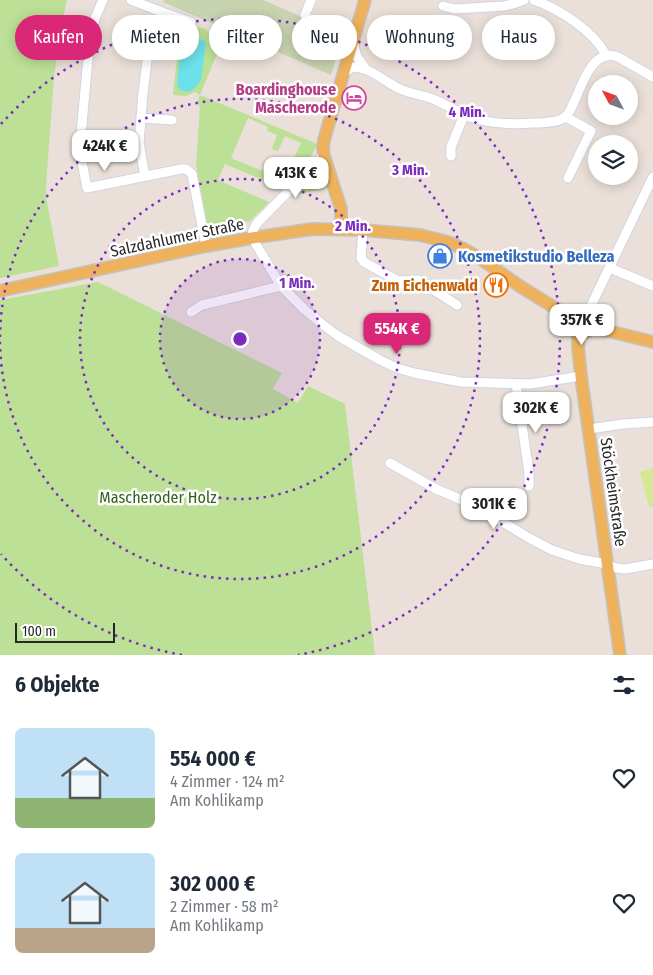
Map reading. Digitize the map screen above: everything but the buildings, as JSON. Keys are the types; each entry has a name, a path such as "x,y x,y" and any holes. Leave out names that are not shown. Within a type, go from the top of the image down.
{"main road":[{"path":"357,26 365,0"},
{"path":"341,229 341,210 323,148 347,60"},
{"name":"Salzdahlumer Straße","path":"0,291 206,246 252,238 312,229 363,230 420,235 436,238 457,246 481,259 521,287 573,318"},
{"path":"579,314 587,314 592,321 592,326 588,332 578,333 572,325 573,318 579,314"},
{"path":"592,326 653,342"},
{"name":"Stöckheimstraße","path":"578,333 581,376 620,655"}],"street":[{"path":"103,0 90,36 80,146 87,188 186,169 192,174 206,246"},
{"path":"131,0 171,15"},
{"path":"305,15 311,0"},
{"path":"443,6 454,9 508,6 524,0"},
{"path":"534,0 543,3 576,22 600,45 606,55"},
{"path":"145,176 139,143 141,118 149,45 162,12"},
{"path":"357,57 365,68 398,88 433,99 464,115 477,119 517,124 531,124 566,117 591,68 599,59 606,55 618,57 653,77"},
{"path":"343,74 352,67 365,68"},
{"path":"451,156 451,147 464,115"},
{"path":"566,117 591,131 568,178"},
{"path":"141,118 172,120"},
{"path":"324,156 259,221 252,233 252,238 281,286 305,310 338,336 380,360 414,373 461,382 516,384 530,384 581,376"},
{"path":"587,314 653,177"},
{"path":"363,230 361,258 364,262 398,281 418,280 457,305"},
{"path":"610,268 653,286"},
{"path":"191,312 202,305 281,286"},
{"path":"516,384 529,473 529,486"},
{"path":"589,430 623,424 653,422"},
{"path":"390,463 436,489 476,506 552,550 578,559 607,564 616,568 626,569 653,564"}],"green space":[{"path":"0,0 67,0 64,15 15,15 15,60 56,60 46,186 47,202 59,266 0,278"},
{"path":"164,0 263,0 297,15 292,15 292,58 282,54 282,15 209,15 209,22 199,18 199,15 193,15 163,2"},
{"path":"199,27 206,29 209,34 209,60 215,60 200,95 195,92 186,96 173,95 177,60 199,60"},
{"path":"296,60 336,60 331,75"},
{"path":"200,95 317,144 302,169 289,178 286,175 301,143 285,136 278,151 272,149 277,135 267,131 268,127 248,118 231,158 268,173 265,181 225,164 218,180 269,202 249,222 245,221 208,229 196,164 200,107 197,103"},
{"path":"321,163 328,187 301,194 289,194"},
{"name":"Mascheroder Holz","path":"98,282 282,373 273,389 298,403 308,386 345,404 375,655 0,655 0,300"},
{"path":"653,468 653,506 649,507 640,472"}],"water":[{"path":"199,39 204,40 206,44 201,79 197,86 187,92 180,89 177,85 179,60 199,60"}],"place":[{"name":"Boardinghouse Mascherode","path":"354,98"},
{"name":"Kosmetikstudio Belleza","path":"440,256"},
{"name":"Zum Eichenwald","path":"496,285"}]}
